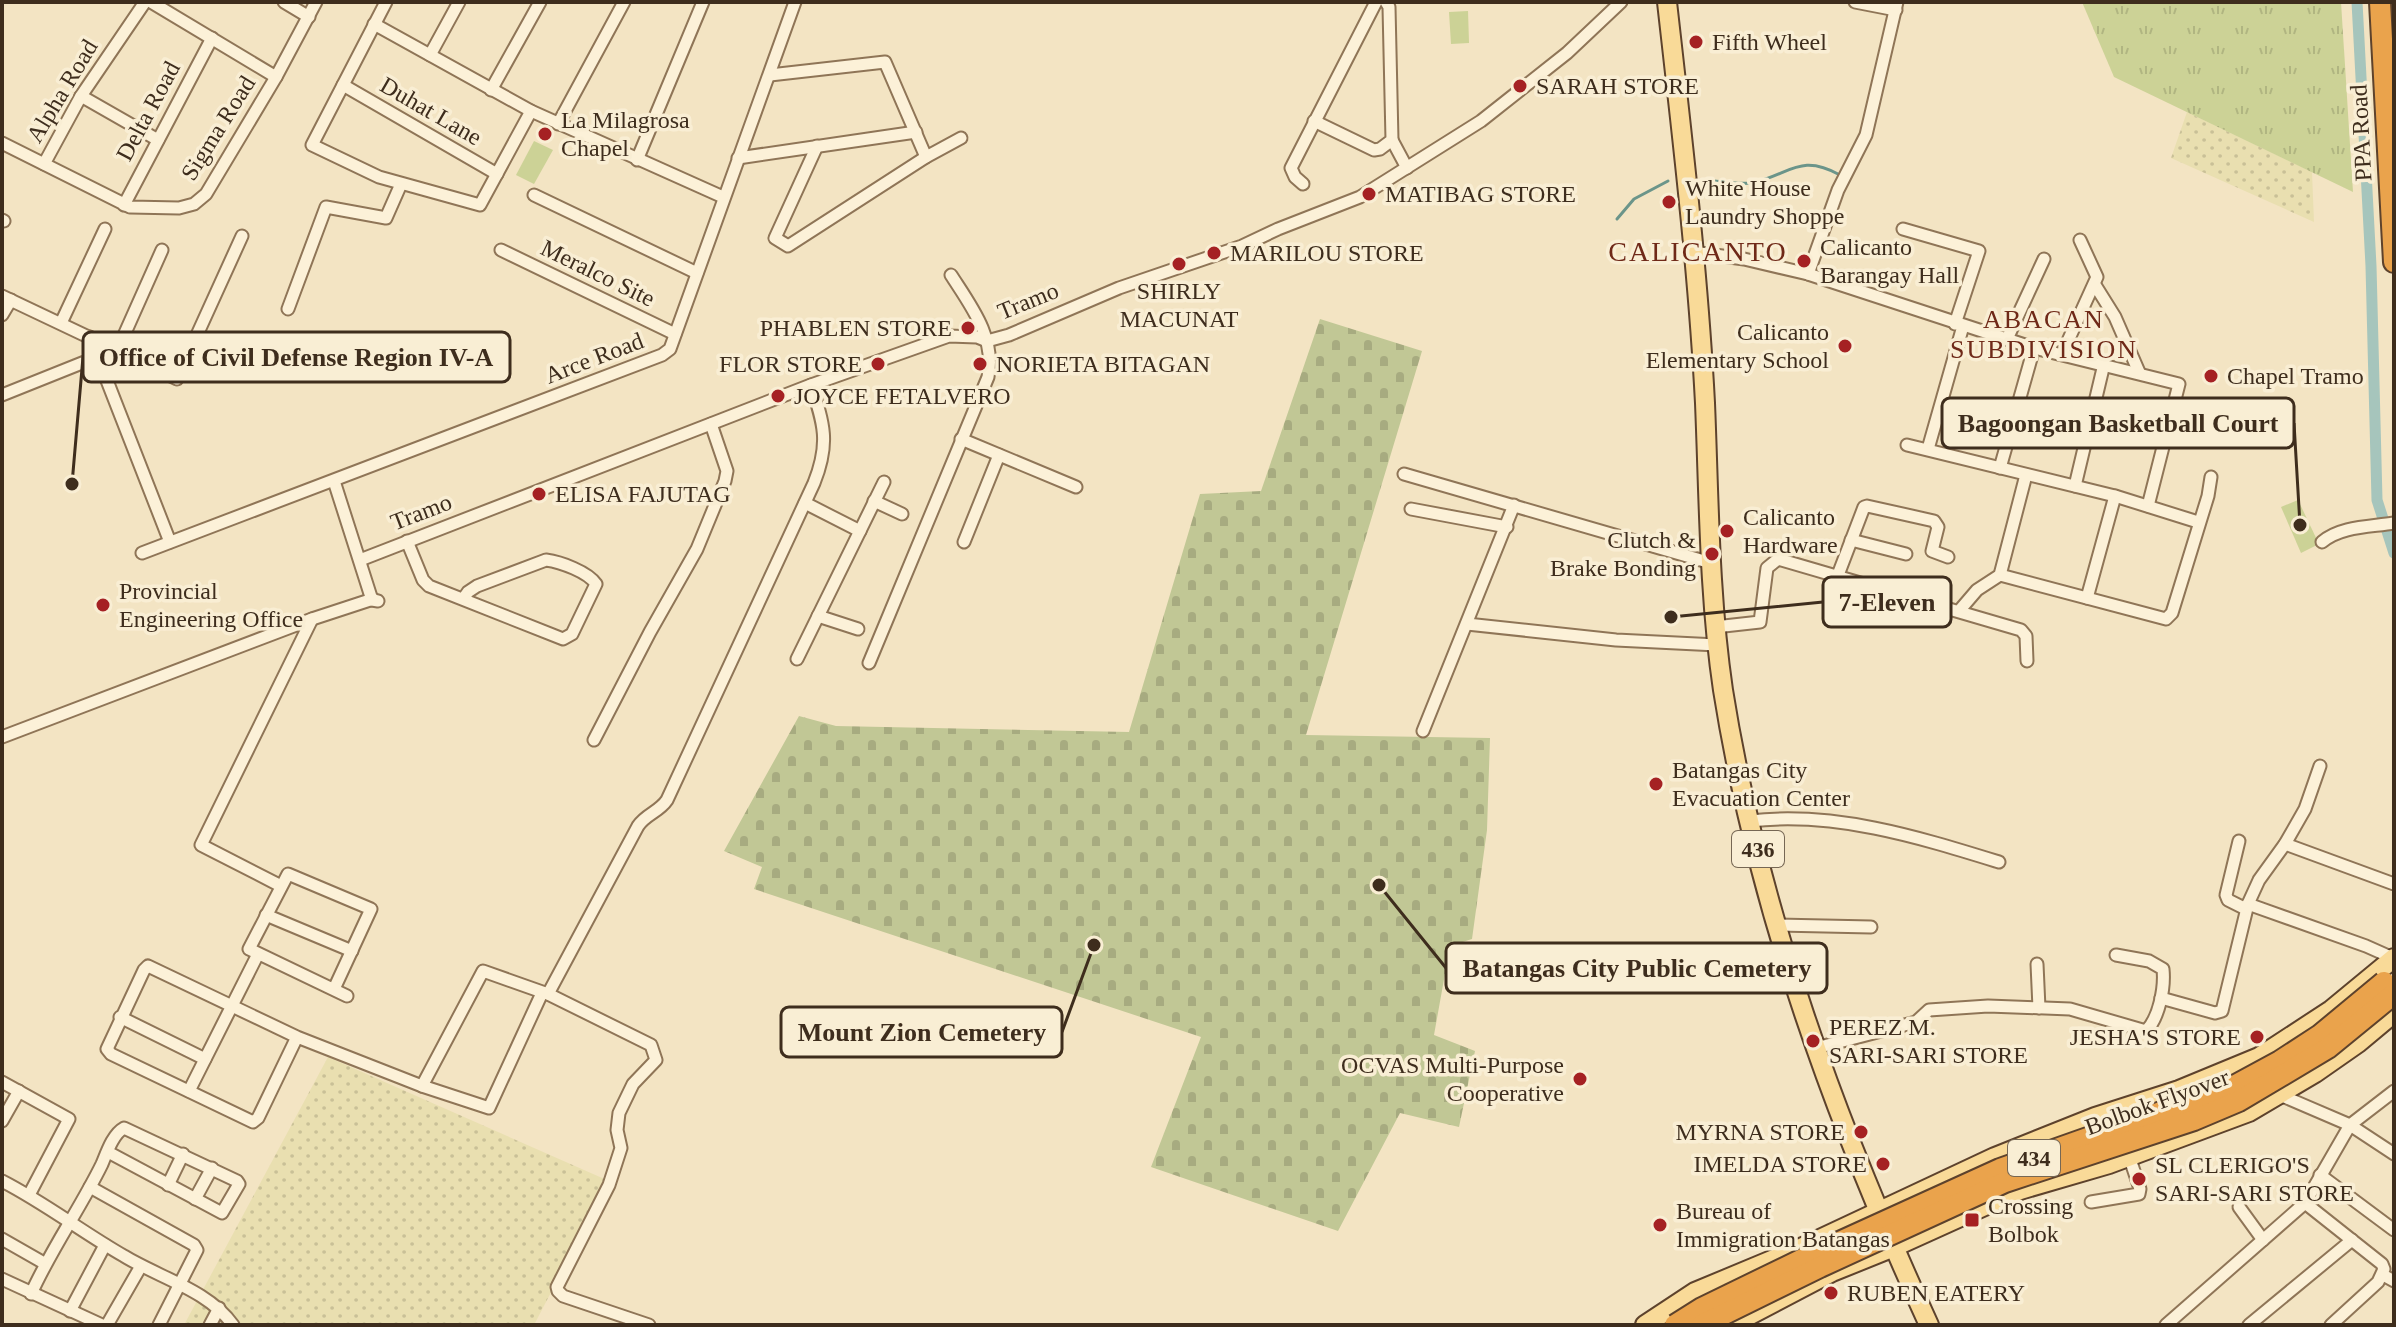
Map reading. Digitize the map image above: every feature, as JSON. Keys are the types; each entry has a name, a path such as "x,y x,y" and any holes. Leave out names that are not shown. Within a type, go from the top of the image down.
{"highway":[{"name":"PPA Road","path":"2380,2 2394,262"},
{"name":"Bolbok Flyover","path":"1675,1325 1702,1308 1813,1254 2000,1169 2232,1087 2320,1035 2391,983"},
{"name":"Bolbok Flyover","path":"1702,1325 2005,1182 2181,1124 2239,1101 2328,1048 2391,983"}],"main road":[{"name":"436","path":"1667,2 1693,252 1705,405 1716,636 1731,733 1777,925 1816,1048 1894,1247 1929,1325"},
{"name":"434","path":"1645,1325 1695,1292 1803,1247 2023,1145 2095,1117 2179,1090 2259,1057 2331,1010 2394,958"},
{"name":"434","path":"1731,1325 1832,1272 2020,1190 2223,1123 2280,1095 2358,1043 2394,1013"}],"street":[{"name":"Alpha Road","path":"44,164 81,96 145,2"},
{"path":"151,2 276,77"},
{"path":"284,2 309,17"},
{"name":"Sigma Road","path":"2,143 124,205 139,209 179,208 194,204 206,194 276,77 316,2"},
{"path":"386,2 312,145 349,165 401,184 480,205 531,111"},
{"path":"430,55 459,2"},
{"path":"491,90 540,2"},
{"path":"561,126 624,2"},
{"path":"637,160 703,2"},
{"name":"Arce Road","path":"142,553 662,355 670,349 795,2"},
{"path":"1303,184 1291,168 1376,2"},
{"path":"1386,2 1389,7 1392,140 1407,168"},
{"name":"Tramo","path":"360,560 811,385 949,336 977,337 987,341 1019,331 1119,288 1242,246 1360,197 1501,106 1567,53 1621,2"},
{"path":"1808,274 1838,190 1866,135 1897,6 1855,2"},
{"path":"374,24 561,126 723,197"},
{"name":"Delta Road","path":"124,205 212,38"},
{"path":"770,75 885,62 926,157"},
{"name":"Duhat Lane","path":"343,85 497,174"},
{"path":"81,96 158,140"},
{"path":"1314,121 1374,150 1392,140"},
{"path":"738,158 916,132"},
{"path":"817,146 775,238 788,246 926,157 961,138"},
{"path":"288,309 326,207 386,218 401,184"},
{"path":"534,195 697,273"},
{"path":"61,323 105,229"},
{"path":"1903,229 1979,251 1928,449"},
{"path":"2,315 6,298 177,379 242,236"},
{"path":"2062,354 2097,277 2080,240"},
{"path":"117,351 162,250"},
{"name":"Meralco Site","path":"501,250 675,334"},
{"path":"1693,252 1744,259 1808,274 2034,348 2179,384 2148,506"},
{"path":"2007,339 2044,259"},
{"path":"869,663 988,377 990,358 987,341 979,319 951,275"},
{"path":"2095,285 2115,317 2139,372"},
{"path":"90,337 170,542"},
{"path":"2000,468 2034,348"},
{"path":"2,395 97,357"},
{"path":"2075,486 2104,364"},
{"path":"297,1037 258,1118 253,1122 111,1054 107,1049 120,1017 148,966 297,1037 422,1086 489,1108 545,994 638,826 643,818 667,800 805,503 820,467 825,437 811,385"},
{"path":"594,740 697,549 725,481 727,471 711,424"},
{"path":"961,439 1076,487"},
{"path":"1907,445 2115,496 2198,522"},
{"path":"964,542 999,455"},
{"path":"1404,474 1711,563"},
{"path":"1959,611 1977,590 2000,575 2026,475"},
{"path":"2000,575 2166,619 2170,617 2208,496 2211,477"},
{"path":"2,737 312,619 376,600 334,481"},
{"path":"797,659 884,482"},
{"path":"2087,598 2115,496"},
{"path":"874,501 902,514"},
{"path":"805,503 860,531"},
{"path":"1423,731 1514,505"},
{"path":"1838,575 1864,507 1873,505 1934,521 1938,527 1932,551 1948,557"},
{"path":"1411,509 1507,527"},
{"path":"2322,542 2346,530 2387,525"},
{"path":"1851,540 1906,554"},
{"path":"407,541 425,583 437,591 566,639 572,634 596,584 591,577 546,560 477,586 463,599"},
{"path":"1467,624 1616,640 1716,636 1760,622 1766,571 1775,560 1838,575 2021,630 2026,636 2027,661"},
{"path":"818,616 858,629"},
{"path":"281,886 201,845 312,619"},
{"path":"2161,998 2215,1013 2222,1011 2247,906 2259,880 2305,809 2320,766"},
{"path":"1750,821 1788,817 1860,824 1999,862"},
{"path":"2239,841 2226,895 2228,900 2394,958"},
{"path":"2285,844 2394,884"},
{"path":"334,989 371,909 288,874 249,949 347,996"},
{"path":"266,915 352,951"},
{"path":"1777,925 1871,927"},
{"path":"189,1091 258,954"},
{"path":"1816,1048 1916,1022 1929,1010 1998,1006 2081,1011 2146,1031 2161,998 2164,975 2160,966 2144,959 2116,955"},
{"path":"2037,964 2039,1008"},
{"path":"422,1086 483,971 545,994 651,1045 656,1052 656,1060 633,1084 619,1113 617,1130 621,1148 609,1185 557,1287 563,1296 649,1325"},
{"path":"120,1017 205,1059"},
{"path":"2,1082 69,1119 29,1195"},
{"path":"2,1121 19,1091"},
{"path":"2166,1325 2305,1203 2350,1125 2394,1091"},
{"path":"2280,1095 2350,1125 2394,1154"},
{"path":"31,1294 44,1263 71,1221 119,1131 124,1128 212,1168 239,1184 226,1210 218,1212 108,1152"},
{"path":"168,1185 183,1154"},
{"path":"2091,1202 2139,1194 2129,1156"},
{"path":"195,1199 212,1168"},
{"path":"2320,1175 2394,1230"},
{"path":"2,1181 71,1221 105,1245 219,1308 233,1325"},
{"path":"90,1187 194,1245 197,1250 159,1325"},
{"path":"2305,1203 2382,1264 2389,1278 2338,1323"},
{"path":"2239,1207 2263,1240"},
{"path":"2,1239 44,1263"},
{"path":"2249,1325 2352,1240"},
{"path":"70,1311 105,1245"},
{"path":"2,1279 104,1325 141,1266"},
{"path":"210,1325 219,1308"}],"shaded area":[{"path":"2187,112 2312,172 2314,222 2171,158"},
{"path":"328,1057 609,1181 534,1325 184,1325"}],"green space":[{"path":"2082,2 2341,2 2353,192 2114,77"},
{"path":"1468,11 1469,43 1451,44 1449,12"},
{"path":"534,141 553,150 534,184 516,175"},
{"path":"1320,319 1422,351 1306,735 1490,738 1487,830 1472,939 1450,946 1434,1035 1475,1051 1459,1127 1400,1113 1338,1231 1151,1167 1201,1037 754,889 762,867 724,851 799,716 836,726 1129,732 1200,494 1261,491"},
{"path":"2298,500 2319,544 2301,553 2281,507"}],"waterway":[{"path":"2357,2 2371,266 2377,500 2394,553"},
{"path":"1704,180 1750,183 1806,165 1840,175"},
{"path":"1617,219 1634,199 1668,181"}],"place":[{"name":"Fifth Wheel","path":"1696,42"},
{"name":"SARAH STORE","path":"1520,86"},
{"name":"La Milagrosa Chapel","path":"545,134"},
{"name":"MATIBAG STORE","path":"1369,194"},
{"name":"White House Laundry Shoppe","path":"1669,202"},
{"name":"MARILOU STORE","path":"1214,253"},
{"name":"Calicanto Barangay Hall","path":"1804,261"},
{"name":"SHIRLY MACUNAT","path":"1179,264"},
{"name":"PHABLEN STORE","path":"968,328"},
{"name":"Calicanto Elementary School","path":"1845,346"},
{"name":"FLOR STORE","path":"878,364"},
{"name":"NORIETA BITAGAN","path":"980,364"},
{"name":"Chapel Tramo","path":"2211,376"},
{"name":"JOYCE FETALVERO","path":"778,396"},
{"name":"Office of Civil Defense Region IV-A","path":"72,484"},
{"name":"ELISA FAJUTAG","path":"539,494"},
{"name":"Bagoongan Basketball Court","path":"2300,525"},
{"name":"Calicanto Hardware","path":"1727,531"},
{"name":"Clutch & Brake Bonding","path":"1712,554"},
{"name":"Provincial Engineering Office","path":"103,605"},
{"name":"7-Eleven","path":"1671,617"},
{"name":"Batangas City Evacuation Center","path":"1656,784"},
{"name":"Batangas City Public Cemetery","path":"1379,885"},
{"name":"Mount Zion Cemetery","path":"1094,945"},
{"name":"JESHA'S STORE","path":"2257,1037"},
{"name":"PEREZ M. SARI-SARI STORE","path":"1813,1041"},
{"name":"OCVAS Multi-Purpose Cooperative","path":"1580,1079"},
{"name":"MYRNA STORE","path":"1861,1132"},
{"name":"IMELDA STORE","path":"1883,1164"},
{"name":"SL CLERIGO'S SARI-SARI STORE","path":"2139,1179"},
{"name":"Crossing Bolbok","path":"1972,1220"},
{"name":"Bureau of Immigration Batangas","path":"1660,1225"},
{"name":"RUBEN EATERY","path":"1831,1293"}],"district":[{"name":"CALICANTO","path":"1698,251"},
{"name":"ABACAN SUBDIVISION","path":"2044,334"}]}
